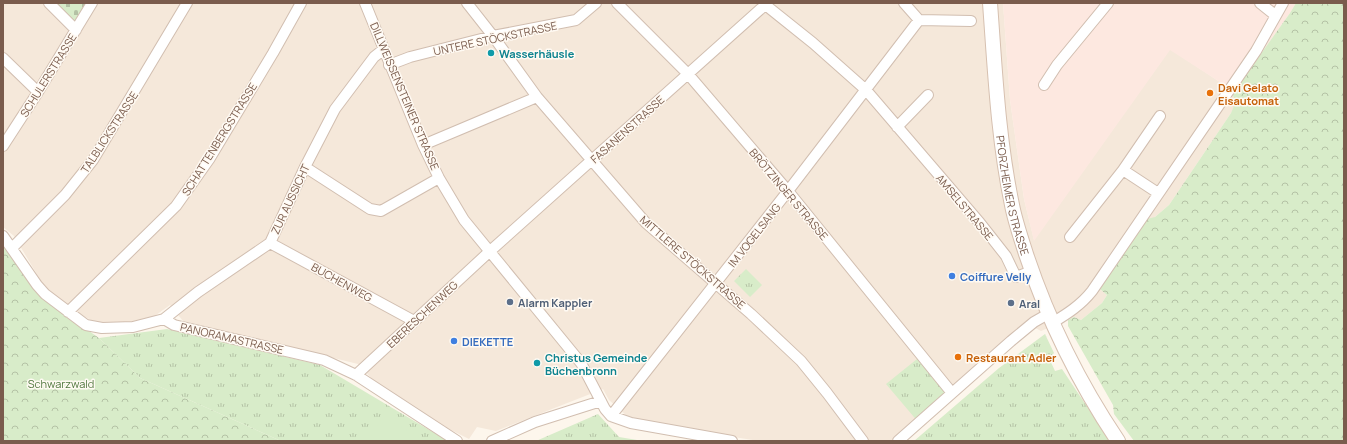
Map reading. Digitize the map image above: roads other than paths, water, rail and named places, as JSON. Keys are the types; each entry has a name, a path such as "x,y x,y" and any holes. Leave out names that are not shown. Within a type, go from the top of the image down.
{"main road":[{"name":"PFORZHEIMER STRASSE","path":"990,3 1002,146 1012,206 1032,271 1050,319 1084,387 1102,418 1118,441"}],"street":[{"path":"49,3 76,30"},
{"name":"SCHULERSTRASSE","path":"3,146 92,3"},
{"name":"TALBLICKSTRASSE","path":"12,248 65,196 93,160 188,3"},
{"name":"SCHATTENBERGSTRASSE","path":"68,312 176,206 210,158 301,3"},
{"name":"DILLWEISSENSTEINER STRASSE","path":"365,3 389,65 423,144 439,178 464,220 581,363 601,401 611,416"},
{"name":"MITTLERE STÖCKSTRASSE","path":"467,3 494,36 537,97 646,223 752,314 801,361 863,441"},
{"name":"UNTERE STÖCKSTRASSE","path":"389,65 410,57 494,36 576,20 596,3"},
{"name":"BRÖTZINGER STRASSE","path":"617,3 688,74 788,191 952,393"},
{"path":"904,3 919,20 971,21"},
{"path":"1044,85 1057,65 1108,3"},
{"path":"1260,3 1275,15"},
{"path":"898,441 1034,322 1050,319 1073,310 1084,300 1256,51 1283,3"},
{"name":"FASANENSTRASSE","path":"489,252 764,4"},
{"name":"AMSELSTRASSE","path":"764,4 813,43 866,90 980,223 1006,256 1016,277 1032,271"},
{"name":"IM VOGELSANG","path":"611,416 716,284 919,20"},
{"name":"ZUR AUSSICHT","path":"164,319 198,292 270,243 306,166 335,109 374,57 384,49"},
{"path":"3,58 38,92"},
{"path":"898,127 928,95"},
{"path":"423,144 537,97"},
{"path":"1070,237 1123,170 1160,116"},
{"path":"306,166 370,209 381,211 439,178"},
{"path":"1123,170 1158,193"},
{"path":"3,236 37,285 45,294 86,325 102,328 133,327 164,319"},
{"name":"BUCHENWEG","path":"270,243 414,321"},
{"name":"EBERESCHENWEG","path":"356,375 489,252"},
{"name":"PANORAMASTRASSE","path":"164,319 174,325 324,360 356,375 456,441"},
{"path":"492,441 535,422 601,401"},
{"path":"611,416 631,423 732,441"}],"place":[{"name":"Wasserhäusle","path":"491,53"},
{"name":"Davi Gelato Eisautomat","path":"1210,93"},
{"name":"Coiffure Velly","path":"952,276"},
{"name":"Alarm Kappler","path":"510,302"},
{"name":"Aral","path":"1011,303"},
{"name":"DIEKETTE","path":"454,341"},
{"name":"Restaurant Adler","path":"958,357"},
{"name":"Christus Gemeinde Büchenbronn","path":"537,363"}],"park label":[{"name":"Schwarzwald","path":"61,383"}]}
